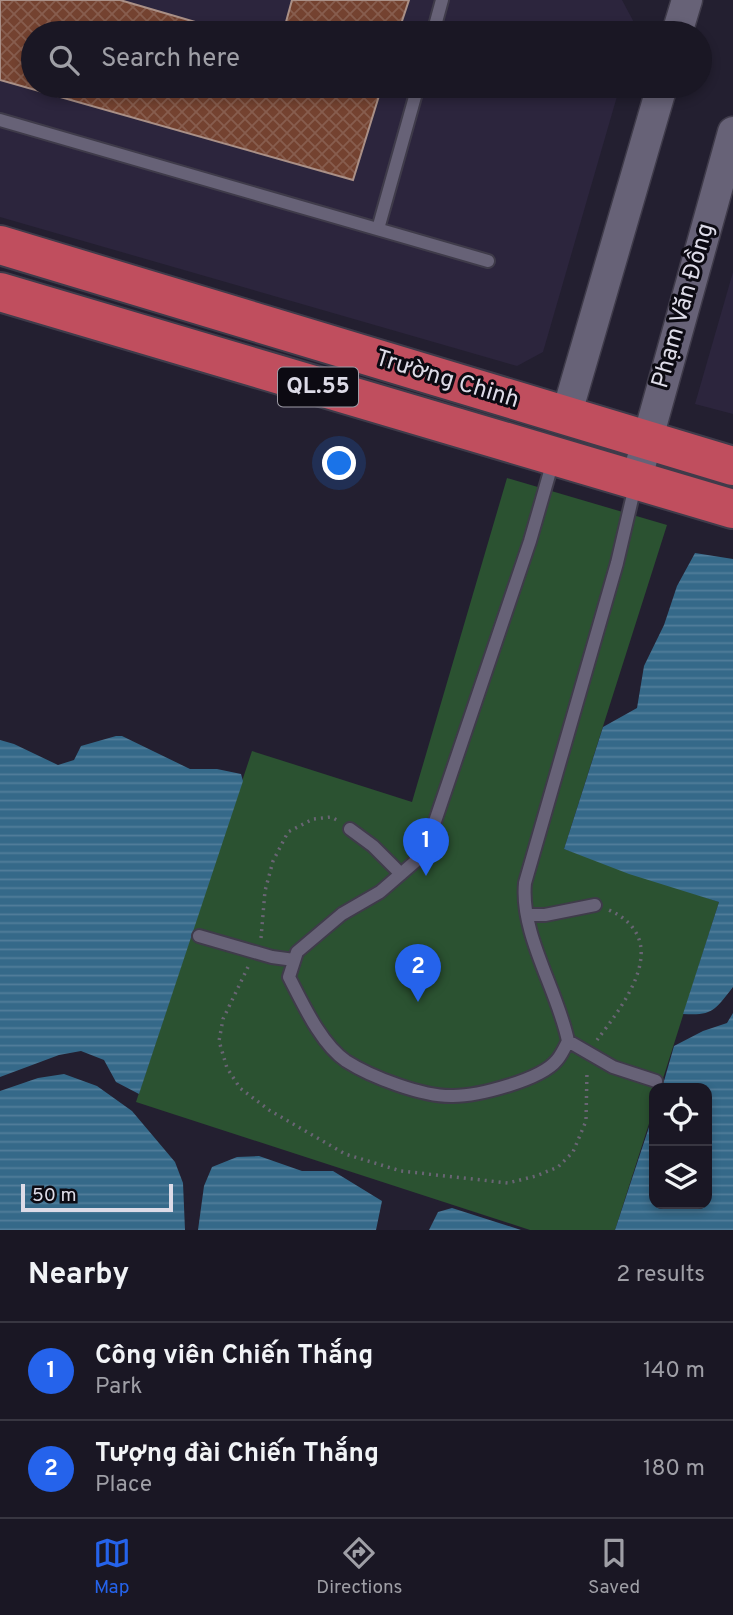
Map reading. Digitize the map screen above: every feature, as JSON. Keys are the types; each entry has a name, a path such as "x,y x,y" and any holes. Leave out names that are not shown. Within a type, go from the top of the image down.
{"highway":[{"name":"Trường Chinh","path":"0,245 733,466"},
{"name":"Trường Chinh","path":"0,292 733,509"}],"street":[{"path":"681,21 687,0"},
{"path":"566,416 659,98"},
{"name":"Phạm Văn Đồng","path":"636,481 733,133"}],"lane":[{"path":"436,21 442,0"},
{"path":"378,229 415,98"},
{"path":"0,120 488,261"},
{"path":"554,457 530,541 426,848 380,892 342,914 297,952 289,977 314,1025 345,1060 393,1084 451,1097 482,1093 525,1080 556,1061 568,1041 563,1015 534,942 523,896 617,563 636,481"},
{"path":"350,829 373,846 401,873"},
{"path":"528,915 545,915 595,905"},
{"path":"199,936 295,960"},
{"path":"568,1041 613,1067 656,1081"}],"path":[{"path":"350,829 331,817 313,819 288,832 273,861 265,891 262,936 223,1019 219,1041 228,1068 240,1088 269,1110 345,1154 401,1171 508,1183 558,1167 573,1152 586,1121 587,1070 597,1041 631,992 642,953 637,934 626,921 612,911 595,905"}],"shaded area":[{"path":"0,0 622,0 633,21 21,21 21,98 617,98 543,352 517,366 0,217"},
{"path":"733,272 733,414 695,404"}],"green space":[{"path":"507,478 667,525 564,849 719,902 662,1083 649,1083 649,1124 615,1230 530,1230 136,1102 252,751 412,802"}],"water":[{"path":"695,553 733,559 733,987 712,1010 701,1014 683,1014 719,902 629,874 564,849 603,727 637,708 644,666 664,625 677,586"},
{"path":"122,736 190,769 217,769 241,774 243,781 139,1094 116,1082 104,1060 81,1051 59,1055 0,1077 0,740 58,765 74,760 81,746"},
{"path":"733,1013 733,1230 615,1230 649,1127 649,1209 712,1209 712,1083 663,1083 674,1046 703,1031 727,1023"},
{"path":"64,1074 97,1086 132,1111 175,1162 183,1183 185,1230 0,1230 0,1091 38,1078"},
{"path":"259,1156 302,1171 333,1171 382,1201 376,1230 198,1230 204,1186 212,1167 237,1157"},
{"path":"452,1208 521,1230 429,1230 438,1212"}],"building":[{"path":"0,0 120,0 192,21 21,21 21,86 0,80"},
{"path":"292,0 409,0 402,21 286,21"},
{"path":"64,98 378,98 353,180"}],"place":[{"name":"Công viên Chiến Thắng","path":"426,876"},
{"name":"Tượng đài Chiến Thắng","path":"418,1002"}]}
